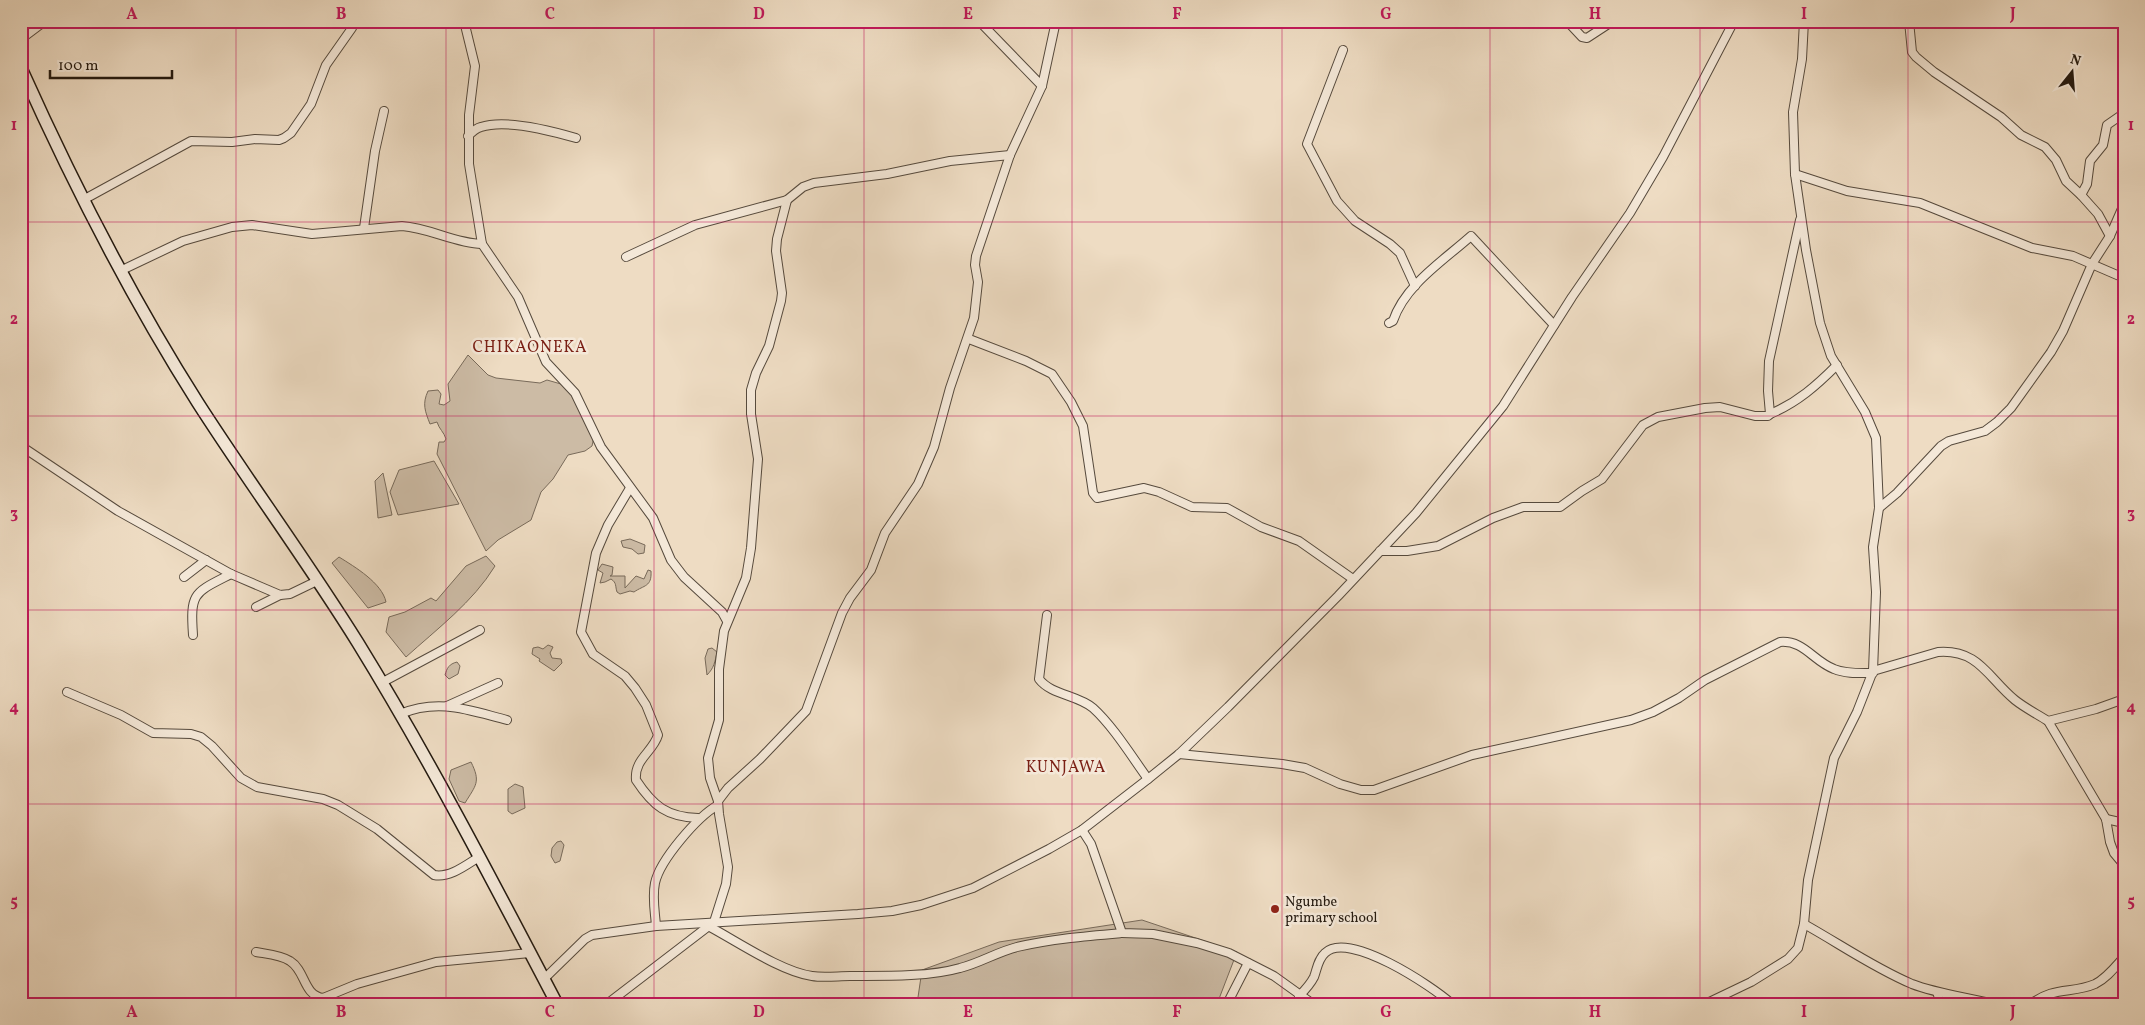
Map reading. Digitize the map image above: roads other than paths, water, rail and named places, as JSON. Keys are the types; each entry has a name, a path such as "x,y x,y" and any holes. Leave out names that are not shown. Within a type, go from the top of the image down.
{"main road":[{"path":"21,68 26,93 120,272 199,404 318,581 400,714 557,1004"}],"street":[{"path":"21,38 46,21"},
{"path":"82,200 191,141 232,142 255,139 279,140 284,138 291,132 312,104 326,65 352,28 350,21"},
{"path":"464,21 475,66 468,136 470,178 482,244 518,298 546,362 575,392 601,448 653,518 671,560 684,577 722,612 727,620"},
{"path":"979,21 1042,86"},
{"path":"656,926 653,893 656,878 672,851 698,818 718,803 728,788 760,759 806,711 842,613 850,598 871,570 885,533 918,484 934,447 950,388 969,338 974,318 978,282 975,265 976,256 1010,155 1042,86 1056,21"},
{"path":"1568,21 1582,37 1587,38 1613,21"},
{"path":"544,979 589,936 656,926 712,925 892,911 921,905 973,888 1082,830 1148,779 1179,754 1301,633 1380,551 1416,513 1504,406 1554,325 1630,213 1668,149 1734,21"},
{"path":"1705,1004 1739,988 1788,959 1798,948 1804,924 1808,880 1834,758 1857,712 1873,672 1876,592 1873,547 1879,508 1876,438 1865,412 1831,356 1820,323 1800,215 1795,174 1794,112 1802,59 1804,21"},
{"path":"1909,21 1912,52 1916,57 2001,117 2021,134 2046,147 2056,160 2066,181 2098,214 2110,236"},
{"path":"1343,50 1307,144 1337,201 1355,221 1390,244 1400,253 1415,286"},
{"path":"364,228 375,151 384,111"},
{"path":"2081,195 2087,184 2090,161 2103,145 2107,125 2120,116"},
{"path":"468,136 480,127 496,125 542,130 576,138"},
{"path":"626,257 695,224 787,200 803,187 814,183 887,174 960,159 1010,155"},
{"path":"1795,174 1847,191 1920,203 2032,248 2073,256 2124,278"},
{"path":"607,1004 668,956 712,925 724,891 728,867 718,803 710,778 708,758 718,720 719,669 727,620 746,578 752,548 758,459 750,398 754,380 769,346 781,301 782,293 776,251 777,239 787,200"},
{"path":"1879,508 1941,446 1949,441 1985,431 2011,408 2059,338 2073,311 2092,264 2110,236 2124,204"},
{"path":"1770,414 1768,391 1769,360 1800,215"},
{"path":"120,272 183,242 232,227 252,225 312,234 364,228 408,226 458,241 482,244"},
{"path":"1389,323 1393,321 1400,302 1415,286 1471,236 1554,325"},
{"path":"969,338 1040,367 1052,374 1071,402 1083,426 1093,493 1097,498 1144,488 1159,492 1192,507 1227,508 1261,527 1299,541 1353,579"},
{"path":"1380,551 1408,551 1438,546 1493,518 1523,507 1560,507 1602,479 1643,425 1658,418 1720,406 1765,417 1797,401 1837,365"},
{"path":"21,446 118,511 231,574 280,595"},
{"path":"630,488 608,525 596,553 582,627 582,637 593,654 625,676 635,688 646,706 658,735 636,769 636,780 656,805 671,815 698,818"},
{"path":"184,577 206,560"},
{"path":"193,635 191,615 196,595 206,587 231,574"},
{"path":"256,607 280,595 290,594 318,581"},
{"path":"1048,615 1039,679 1043,684 1076,697 1093,708 1121,741 1148,779"},
{"path":"381,684 480,630"},
{"path":"1179,754 1305,768 1340,784 1361,790 1374,790 1472,754 1631,720 1679,698 1705,680 1780,642 1790,641 1797,643 1834,669 1846,672 1873,672 1946,651 1964,656 1982,665 2016,700 2048,721 2106,819 2114,853 2124,865"},
{"path":"447,706 498,683"},
{"path":"67,692 121,715 153,733 191,734 201,737 212,746 241,778 257,787 323,799 338,805 378,829 434,875 442,876 454,872 479,857"},
{"path":"2048,721 2096,709 2124,699"},
{"path":"400,714 422,706 447,706 507,720"},
{"path":"2106,819 2124,823"},
{"path":"1082,830 1097,861 1122,933"},
{"path":"1804,924 1894,975 1937,992 1994,1004"},
{"path":"712,925 775,962 796,972 813,976 879,976 940,972 960,968 1000,951 1056,939 1122,933 1153,934 1197,943 1229,953 1274,976 1299,996 1314,1004"},
{"path":"1299,996 1309,986 1320,959 1325,952 1343,947 1376,956 1416,979 1452,1004"},
{"path":"256,952 289,960 300,972 309,990 318,997 323,998 357,984 436,962 530,953"},
{"path":"2031,1004 2038,998 2056,991 2094,984 2109,974 2124,957"},
{"path":"1227,1004 1248,963"},
{"path":"1937,992 1941,1004"}],"place":[{"name":"Ngumbe primary school","path":"1275,909"}],"district":[{"name":"CHIKAONEKA","path":"530,346"},
{"name":"KUNJAWA","path":"1066,766"}]}
